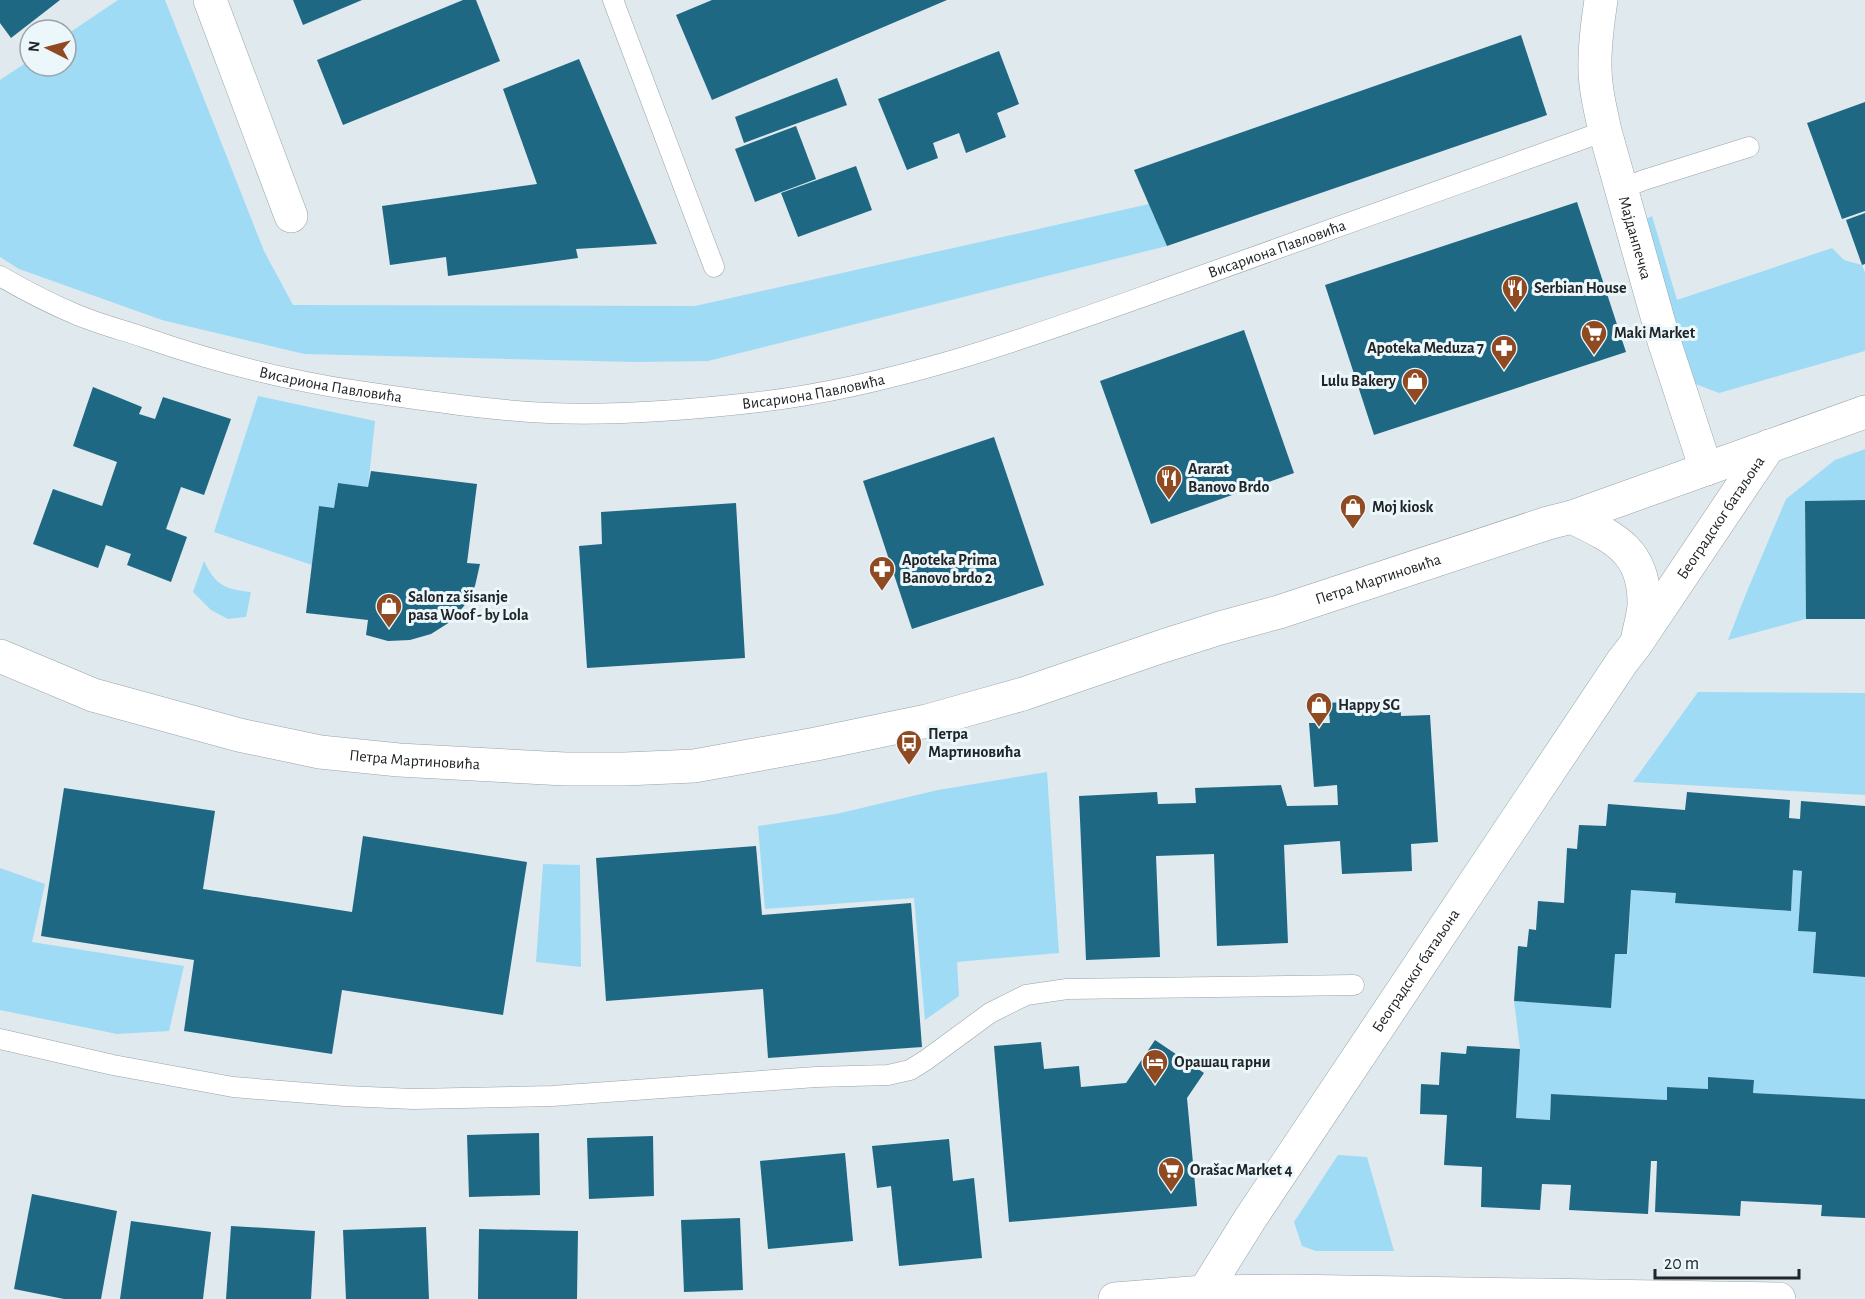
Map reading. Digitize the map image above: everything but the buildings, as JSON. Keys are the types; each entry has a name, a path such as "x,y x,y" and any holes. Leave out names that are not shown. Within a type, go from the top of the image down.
{"street":[{"path":"210,0 291,216"},
{"name":"Мајданпечка","path":"1601,0 1596,28 1594,63 1605,131 1664,341 1706,469"},
{"name":"Београдског батаљона","path":"1202,1296 1250,1219 1769,446 1865,412"},
{"name":"Петра Мартиновића","path":"0,656 93,695 239,735 320,752 399,760 565,769 694,766 927,721 1023,694 1163,646 1279,612 1572,517 1769,446"},
{"name":"Београдског батаљона","path":"1572,517 1613,537 1628,550 1640,570 1645,601 1636,644"},
{"path":"1115,1299 1286,1291 1779,1299"}],"lane":[{"path":"613,0 714,267"},
{"name":"Висариона Павловића","path":"0,276 75,314 229,364 321,385 468,406 549,413 610,414 685,408 761,401 848,387 947,362 1055,328 1605,131"},
{"path":"1621,189 1749,147"},
{"path":"0,1039 113,1065 233,1087 413,1100 552,1096 816,1077 888,1075 910,1070 990,1013 1026,995 1038,993 1067,989 1354,985"}],"shaded area":[{"path":"118,0 165,0 264,251 293,305 695,306 1149,204 1167,246 708,361 636,362 304,354 162,320 19,269 0,257 0,80 18,68 18,78 78,78 78,27"},
{"path":"1652,216 1677,300 1832,248 1844,260 1862,265 1865,273 1865,351 1719,393 1685,380 1642,221"},
{"path":"258,396 375,421 368,487 338,483 334,508 319,506 312,565 214,532"},
{"path":"1865,449 1865,500 1805,501 1806,619 1728,640 1786,499 1835,460"},
{"path":"204,561 222,585 251,592 246,617 228,619 211,610 193,592"},
{"path":"1698,692 1865,693 1865,795 1633,782"},
{"path":"1047,772 1059,953 957,962 959,996 925,1020 914,898 765,909 758,826 836,814 938,790"},
{"path":"543,864 580,865 581,967 536,962"},
{"path":"0,868 45,884 32,942 184,966 169,1031 117,1034 0,1010"},
{"path":"1793,870 1802,871 1798,931 1816,932 1813,973 1865,977 1865,1099 1753,1093 1754,1080 1709,1077 1708,1089 1668,1087 1667,1100 1551,1094 1550,1120 1516,1118 1520,1049 1514,1001 1611,1007 1615,954 1628,954 1631,890 1676,893 1676,903 1791,911"},
{"path":"1338,1155 1367,1157 1394,1251 1316,1251 1302,1246 1294,1222"}],"place":[{"name":"Serbian House","path":"1515,311"},
{"name":"Maki Market","path":"1594,356"},
{"name":"Apoteka Meduza 7","path":"1504,371"},
{"name":"Lulu Bakery","path":"1415,404"},
{"name":"Ararat Banovo Brdo","path":"1169,501"},
{"name":"Moj kiosk","path":"1353,530"},
{"name":"Apoteka Prima Banovo brdo 2","path":"882,592"},
{"name":"Salon za šisanje pasa Woof - by Lola","path":"389,629"},
{"name":"Happy SG","path":"1319,728"},
{"name":"Петра Мартиновића","path":"909,766"},
{"name":"Орашац гарни","path":"1155,1085"},
{"name":"Orašac Market 4","path":"1171,1193"}]}
